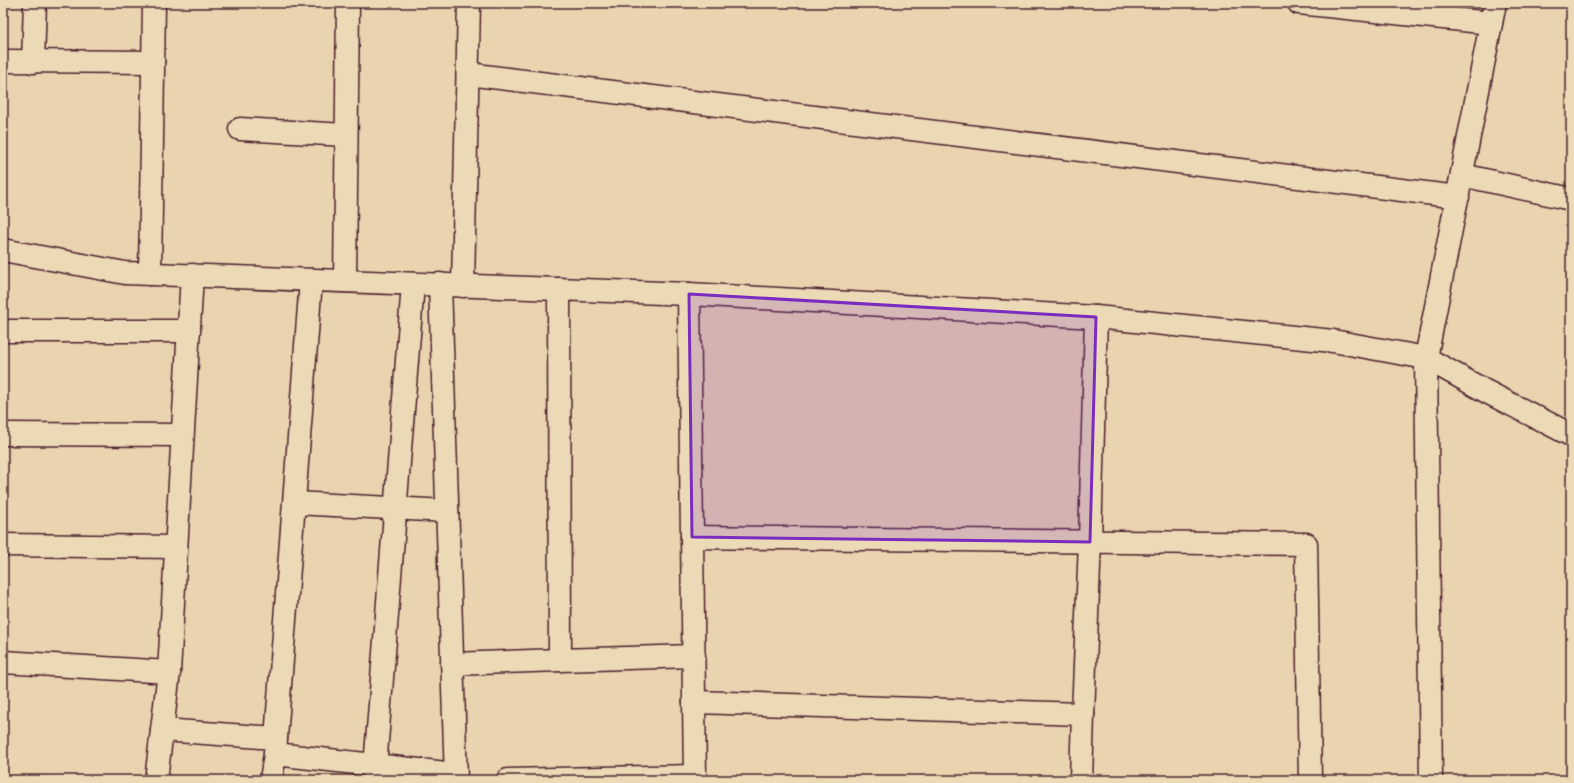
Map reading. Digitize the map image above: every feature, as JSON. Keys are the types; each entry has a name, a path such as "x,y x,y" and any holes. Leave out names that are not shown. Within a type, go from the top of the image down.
{"street":[{"path":"33,62 35,3"},
{"path":"150,274 154,3"},
{"path":"345,281 348,3"},
{"path":"463,286 469,3"},
{"path":"1300,3 1493,13 1426,358 1431,780"},
{"path":"3,62 153,62"},
{"path":"468,74 1458,197"},
{"path":"240,129 346,135"},
{"path":"1462,175 1571,199"},
{"path":"3,250 125,273 689,294 1096,317 1333,341 1426,358 1487,392 1571,435"},
{"path":"156,780 169,672 192,275"},
{"path":"271,780 295,503 311,280"},
{"path":"374,773 413,284"},
{"path":"162,730 275,746 374,773 455,777 440,284"},
{"path":"559,289 560,660"},
{"path":"508,780 695,778 689,294"},
{"path":"1081,780 1090,542 1096,317"},
{"path":"3,331 189,331"},
{"path":"3,434 182,436"},
{"path":"295,503 447,511"},
{"path":"692,537 1306,544 1310,780"},
{"path":"3,545 176,547"},
{"path":"452,664 694,656"},
{"path":"3,662 169,672"},
{"path":"694,702 1083,714"}],"highlighted area":[{"path":"689,294 1096,317 1090,542 692,537"}]}
